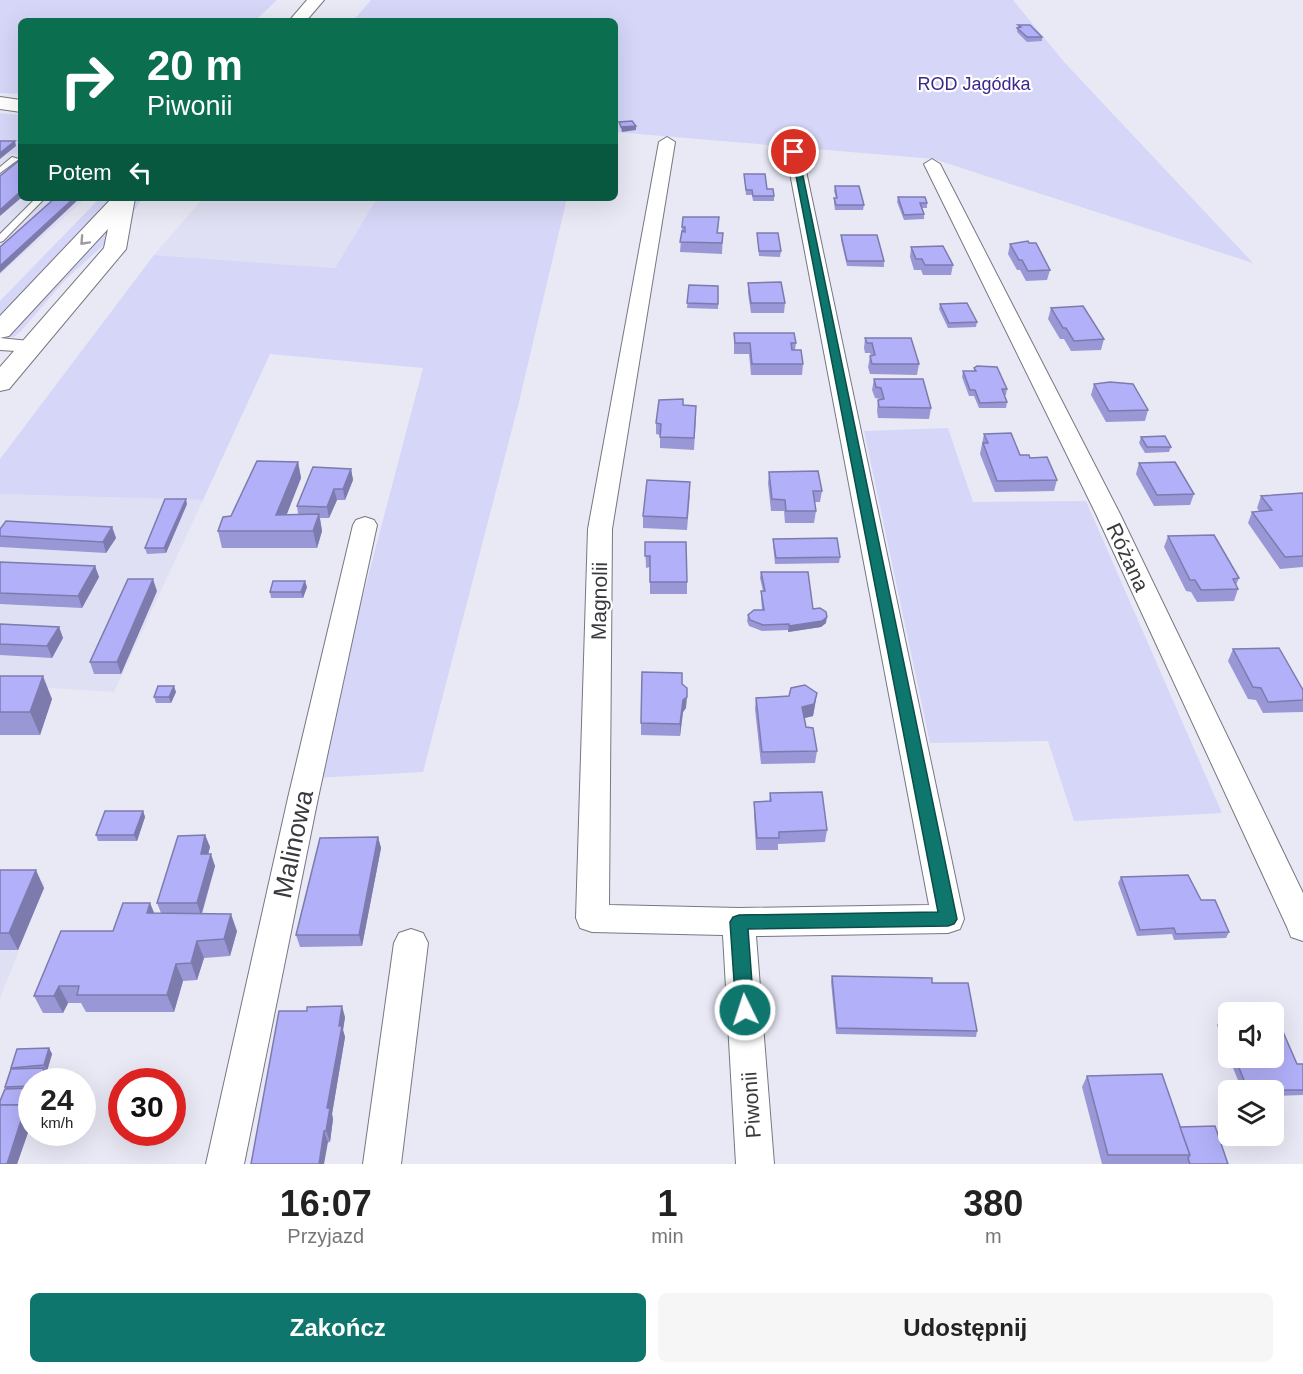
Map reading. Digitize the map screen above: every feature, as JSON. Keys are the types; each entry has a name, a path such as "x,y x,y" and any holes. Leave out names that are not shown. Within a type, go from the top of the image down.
{"street":[{"path":"300,18 316,0"},
{"path":"0,102 18,104"},
{"name":"Magnolii","path":"667,142 600,529 592,918 739,922"},
{"path":"739,922 948,919 794,152"},
{"name":"Różana","path":"932,164 1107,514 1303,927"},
{"path":"0,331 121,201"},
{"path":"0,383 115,249 123,201"},
{"path":"0,344 32,346"},
{"name":"Malinowa","path":"225,1164 303,798 365,525"},
{"name":"Piwonii","path":"739,922 755,1164"},
{"path":"382,1164 411,943"}],"lane":[{"path":"1,169 15,159"},
{"path":"0,239 38,201"}],"shaded area":[{"path":"0,137 18,140 18,201 83,201 0,275"},
{"path":"200,201 375,201 335,268 154,255"},
{"path":"0,494 203,500 114,692 0,685"},
{"path":"44,881 44,888 0,998 0,883"}],"green space":[{"path":"0,0 277,0 258,18 18,18 18,94 0,93"},
{"name":"ROD Jagódka","path":"371,0 1013,0 1065,63 1253,263 934,159 618,132 618,18 356,18"},
{"path":"0,113 18,115 18,154 7,154 17,144 0,143"},
{"path":"97,201 111,201 0,315 0,301"},
{"path":"133,201 141,201 118,232 66,279 20,332 14,337 8,337"},
{"path":"375,201 566,201 518,406 423,772 315,778 423,368 270,354 203,500 0,494 0,459 154,255 335,268"},
{"path":"948,428 973,502 1086,501 1222,813 1074,821 1048,741 930,743 864,431"}],"building":[{"path":"1018,25 1030,25 1042,37 1027,37 1017,28 1021,27"},
{"path":"632,121 636,126 621,127 619,122"},
{"path":"0,141 15,141 0,153"},
{"path":"18,161 18,194 0,210 0,176"},
{"path":"744,174 765,174 767,189 773,189 774,196 753,196 752,190 746,190"},
{"path":"835,186 859,186 864,205 836,205"},
{"path":"898,197 925,197 927,203 920,203 924,214 904,215"},
{"path":"52,201 71,201 0,266 0,247"},
{"path":"683,217 719,217 717,233 723,233 722,243 680,242 682,231 685,232 685,227 682,227"},
{"path":"757,233 778,233 781,251 759,251"},
{"path":"841,235 877,235 884,261 847,261"},
{"path":"1028,241 1036,243 1050,270 1028,271 1022,260 1019,260 1010,244"},
{"path":"943,246 953,265 925,265 922,259 916,259 911,247"},
{"path":"781,282 785,303 751,303 748,283"},
{"path":"689,285 718,286 718,304 687,303"},
{"path":"967,303 977,322 949,323 940,304"},
{"path":"1083,306 1104,339 1074,341 1051,308"},
{"path":"734,333 794,333 796,343 791,343 792,350 801,350 803,364 752,364 750,343 735,343"},
{"path":"865,338 911,338 919,364 872,364 870,356 875,355 872,343 867,343"},
{"path":"977,366 997,367 1007,389 1002,389 1007,402 980,403 975,390 970,390 963,371 976,371 974,368"},
{"path":"874,379 923,379 931,408 879,407 878,400 884,399 881,388 876,387"},
{"path":"1110,382 1133,384 1148,410 1109,411 1094,384"},
{"path":"683,399 683,405 696,406 694,438 660,437 661,424 656,423 659,400"},
{"path":"1011,433 1020,455 1029,455 1030,458 1047,457 1057,480 997,481 983,443 988,443 984,434"},
{"path":"1165,436 1171,447 1147,447 1141,437"},
{"path":"257,461 298,462 276,515 319,514 313,531 218,531 223,517 231,516"},
{"path":"1175,462 1194,494 1157,495 1139,463"},
{"path":"313,467 351,469 343,489 334,489 327,507 297,506"},
{"path":"818,471 822,491 813,491 816,511 786,511 785,500 772,499 769,472"},
{"path":"647,480 690,482 687,518 643,516"},
{"path":"1303,493 1303,556 1285,557 1252,512 1272,510 1261,496"},
{"path":"165,499 186,499 164,548 145,548"},
{"path":"6,521 112,527 103,542 0,536 0,529"},
{"path":"1214,535 1239,578 1233,579 1238,589 1201,590 1195,580 1190,580 1168,536"},
{"path":"837,538 840,557 776,558 773,539"},
{"path":"645,542 686,542 687,582 650,582 650,556 645,556"},
{"path":"0,562 95,566 78,596 0,593"},
{"path":"761,572 808,572 813,609 820,608 826,612 827,617 822,621 789,626 789,624 763,625 750,620 748,615 754,610 764,610 761,591 765,591"},
{"path":"128,579 153,579 117,662 90,662"},
{"path":"273,581 305,581 301,592 270,592"},
{"path":"0,624 59,627 47,646 0,644"},
{"path":"1279,648 1303,690 1303,700 1268,702 1261,688 1253,687 1233,649"},
{"path":"642,672 682,673 682,684 687,688 687,697 683,700 680,724 641,723"},
{"path":"0,676 43,676 30,712 0,712"},
{"path":"805,685 817,693 814,704 802,707 806,727 813,728 817,751 762,752 756,698 789,696 791,688"},
{"path":"158,686 174,686 169,697 154,697"},
{"path":"822,792 827,830 779,832 779,838 757,838 754,802 771,801 770,793"},
{"path":"105,811 143,811 134,835 96,835"},
{"path":"205,835 201,854 211,854 197,903 157,903 178,836"},
{"path":"378,837 359,935 296,935 320,838"},
{"path":"0,870 36,870 9,933 0,933"},
{"path":"1188,875 1201,900 1215,900 1229,932 1176,934 1174,928 1140,930 1121,877"},
{"path":"123,903 150,903 147,913 231,914 224,939 197,941 191,963 176,964 167,995 77,995 79,986 59,986 54,996 34,996 61,931 113,931"},
{"path":"832,976 932,978 932,983 968,983 977,1031 837,1028"},
{"path":"342,1006 339,1026 342,1026 319,1164 251,1164 279,1011 307,1011 307,1007"},
{"path":"1284,1034 1297,1064 1303,1064 1303,1090 1284,1090 1284,1080 1244,1080 1239,1068 1284,1068"},
{"path":"49,1048 44,1065 11,1068 17,1049"},
{"path":"11,1069 18,1069 18,1087 5,1087"},
{"path":"1162,1074 1190,1155 1108,1155 1087,1076"},
{"path":"5,1089 18,1089 18,1105 0,1105"},
{"path":"0,1105 18,1105 18,1130 7,1164 0,1164"},
{"path":"1215,1126 1218,1146 1222,1146 1228,1164 1190,1164 1188,1158 1190,1155 1180,1127"}],"route":[{"path":"745,1010 739,922 948,919 794,152"}]}
